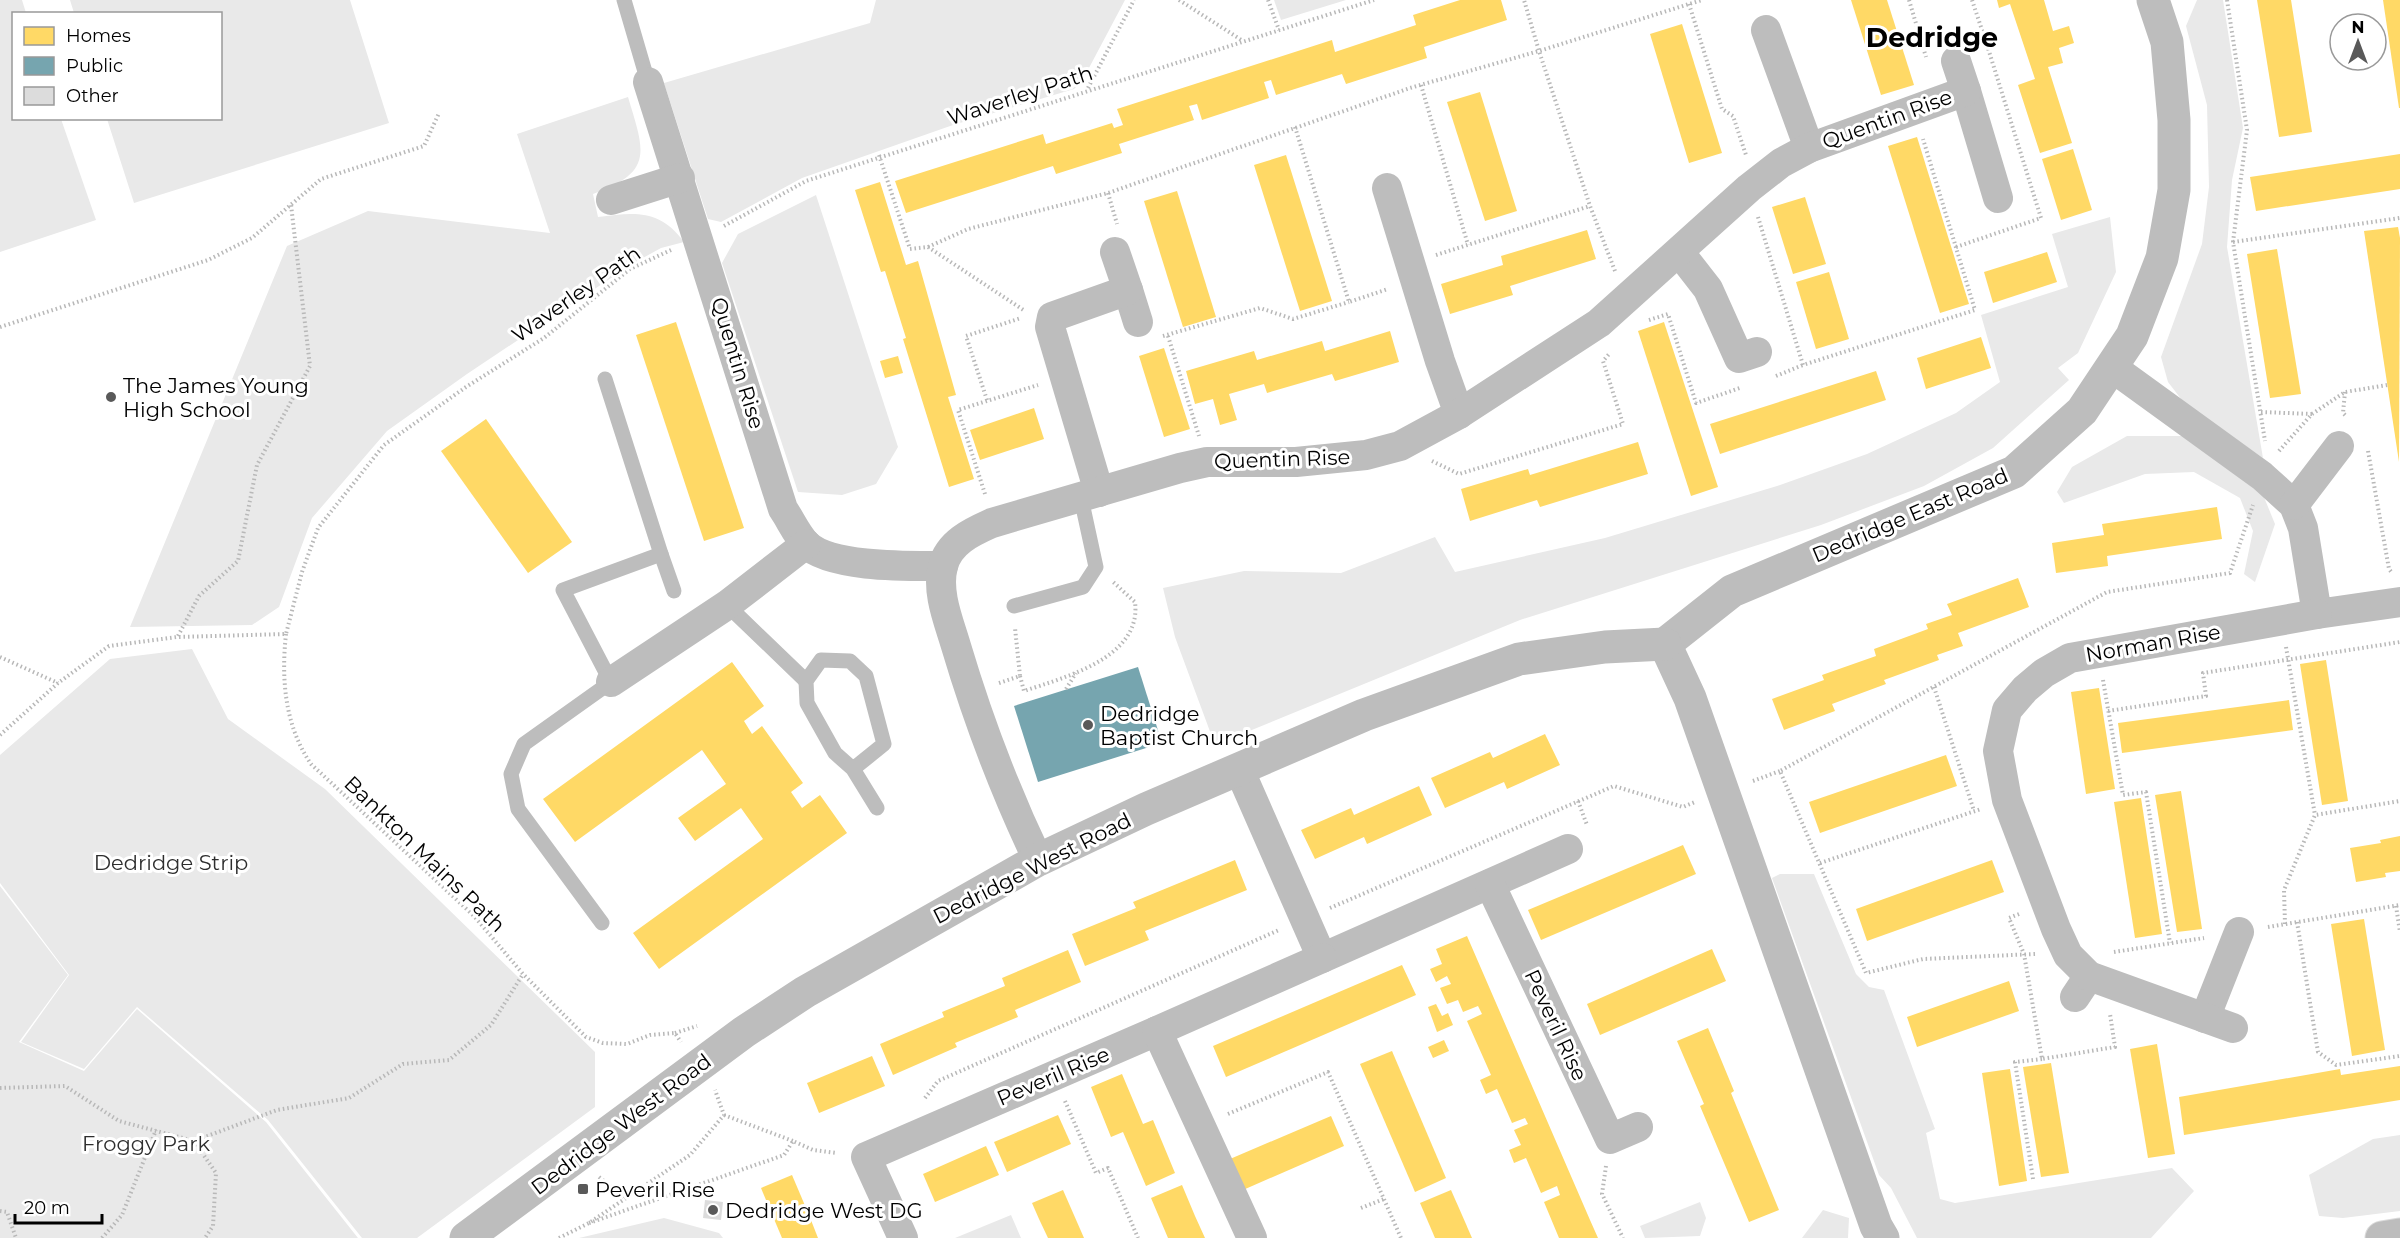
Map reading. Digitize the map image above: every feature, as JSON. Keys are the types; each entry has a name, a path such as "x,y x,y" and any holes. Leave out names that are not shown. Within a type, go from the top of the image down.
{"street":[{"name":"Dedridge East Road","path":"1665,644 1732,591 2014,472 2082,411 2113,368 2132,336 2162,258 2174,190 2174,120 2167,42 2152,0"},
{"name":"Quentin Rise","path":"1766,30 1809,148"},
{"name":"Quentin Rise","path":"1956,61 1998,198"},
{"name":"Quentin Rise","path":"648,82 783,509 806,544"},
{"name":"Quentin Rise","path":"943,566 952,546 969,533 993,523 1208,462 1296,462 1366,456 1400,446 1460,414 1599,323 1680,253 1752,185 1781,163 1809,148 1966,91"},
{"path":"611,200 680,178"},
{"path":"1387,188 1460,414"},
{"path":"1115,252 1138,322"},
{"path":"1680,253 1708,289 1737,358"},
{"path":"1090,495 1065,376 1050,327 1052,317 1128,290"},
{"path":"2113,368 2266,470 2294,505 2303,528 2317,614"},
{"path":"2294,505 2352,436"},
{"path":"611,682 727,604 806,544 823,555 887,566 943,566 941,586 945,609 970,693 1009,799 1038,860"},
{"name":"Norman Rise","path":"2233,1028 2205,1018 2082,987 2007,800 1998,751 2007,710 2025,689 2044,673 2070,658 2099,651 2317,614 2399,590"},
{"path":"1665,644 1690,698 1878,1234"},
{"name":"Dedridge West Road","path":"466,1238 744,1032 805,992 1038,860 1364,715 1519,659 1605,647 1665,644"},
{"path":"1239,769 1323,958"},
{"name":"Peveril Rise","path":"866,1157 1568,849"},
{"name":"Peveril Rise","path":"1490,884 1610,1139"},
{"path":"2205,1018 2239,932"},
{"path":"1157,1031 1252,1238"},
{"path":"1610,1139 1638,1127"},
{"path":"866,1157 903,1238"},
{"path":"2382,1238 2400,1235"}],"lane":[{"path":"624,0 648,82"},
{"path":"605,379 674,591"},
{"path":"1014,606 1083,587 1096,567 1090,495"},
{"path":"602,923 518,809 511,774 524,744 611,682 563,590 661,554"},
{"path":"727,604 806,681"},
{"path":"853,769 884,744 866,676 849,661 821,660 806,681 807,704 835,753 853,769 878,808"}],"path":[{"path":"1088,89 1134,0"},
{"path":"1179,0 1243,41"},
{"path":"1268,0 1279,30"},
{"name":"Waverley Path","path":"286,634 302,572 318,528 384,445 466,387 544,338 630,269 661,253 700,242 758,206 806,181 879,155 1374,0"},
{"path":"1524,0 1590,206 1607,249"},
{"path":"879,155 909,249 928,247 968,229 1108,193 1420,85 1702,0"},
{"path":"2227,0 2247,130 2233,242 2261,412 2266,470"},
{"path":"1689,4 1722,109 1733,116 1803,365 1975,310 1914,110"},
{"path":"1420,85 1468,245"},
{"path":"0,327 208,260 252,238 321,179 424,146 439,113"},
{"path":"1295,127 1349,302"},
{"path":"177,637 199,596 238,561 257,465 310,366 291,205"},
{"path":"1138,322 1154,337 1168,336 1260,308 1293,319 1349,302 1468,245 1590,206"},
{"path":"2233,242 2400,218"},
{"path":"928,247 1031,315 966,336 987,400"},
{"path":"1168,336 1208,462"},
{"path":"1400,446 1459,474 1623,424 1603,361 1611,352"},
{"path":"984,490 958,410 1065,376"},
{"path":"2266,470 2312,414 2345,392 2387,385"},
{"path":"2345,392 2343,413 2352,436 2389,569 2399,590"},
{"path":"2261,412 2312,414"},
{"path":"1014,606 1020,676 1024,691 1090,668 1120,645 1137,617 1135,602 1096,567"},
{"path":"2282,621 2315,815 2283,890 2285,924"},
{"path":"0,735 58,683 109,646 177,637 286,634"},
{"name":"Bankton Mains Path","path":"286,634 284,679 290,718 297,744 311,764 474,916 523,974 586,1037 603,1042 627,1044 650,1035 675,1033 686,1047"},
{"path":"2108,711 2206,696 2203,673 2400,642"},
{"path":"2099,651 2123,795 2146,792 2170,943"},
{"path":"0,657 58,683"},
{"path":"1066,689 1076,673"},
{"path":"970,693 1020,676"},
{"path":"1934,687 1974,811"},
{"path":"1750,783 1780,771"},
{"path":"1820,863 2007,800"},
{"path":"2315,815 2400,801"},
{"path":"2396,906 2400,932"},
{"path":"2297,922 2318,1052 2336,1065 2400,1056"},
{"path":"0,1088 65,1086 119,1121 194,1141 277,1110 349,1098 403,1064 449,1060 491,1025 523,974"},
{"path":"2033,1179 2015,1062 2042,1059"},
{"path":"1200,1126 1328,1072 1401,1238"},
{"path":"1054,1075 1096,1173 1108,1168 1138,1238"},
{"path":"715,1089 721,1099 724,1115"},
{"path":"724,1115 813,1150 866,1157"},
{"path":"589,1223 690,1155 724,1115"},
{"path":"102,1238 112,1230 122,1215 156,1130"},
{"path":"1610,1139 1602,1194 1623,1238"},
{"path":"194,1141 216,1173 213,1226 204,1238"},
{"path":"559,1238 589,1223 784,1155 793,1141"},
{"path":"1361,1208 1384,1199"},
{"path":"0,1211 7,1212 16,1238"}],"green space":[{"path":"0,0 22,0 26,12 12,12 12,120 61,120 96,220 0,252"},
{"path":"70,0 350,0 389,123 134,203 107,120 222,120 222,12 74,12"},
{"path":"876,0 1125,0 1081,83 1074,89 953,125 802,178 721,222 708,219 664,83 870,23"},
{"path":"1274,0 1346,0 1281,20"},
{"path":"2197,0 2223,0 2243,128 2232,180 2227,247 2263,458 2185,404 2168,382 2161,357 2202,244 2209,187 2207,105 2186,26"},
{"path":"628,97 638,132 640,158 636,168 627,177 593,194 598,217 624,214 646,215 666,223 684,242 661,248 632,264 467,374 387,431 312,518 279,607 252,625 130,627 287,246 368,211 550,233 517,134"},
{"path":"816,195 898,447 876,484 842,495 798,492 722,263 738,234"},
{"path":"2110,217 2116,272 2078,353 2058,368 2069,380 1993,448 1924,486 1821,525 1520,620 1215,745 1175,637 1163,588 1244,571 1341,573 1435,537 1455,572 1605,538 1777,486 1867,454 1956,413 2000,382 1981,315 2068,287 2052,234"},
{"path":"2127,436 2192,436 2259,485 2275,524 2255,582 2244,574 2253,531 2240,498 2194,472 2145,474 2064,503 2057,492 2072,467"},
{"name":"Dedridge Strip","path":"192,649 228,719 325,789 595,1052 595,1107 417,1238 362,1238 268,1120 137,1007 84,1069 21,1042 69,975 0,883 0,755 110,659"},
{"path":"1780,874 1814,874 1856,974 1869,987 1884,990 1935,1129 1926,1133 1940,1199 1955,1203 2172,1168 2194,1191 2151,1238 1917,1238 1891,1188 1879,1175 1772,878"},
{"name":"Froggy Park","path":"0,886 68,975 19,1042 84,1071 137,1009 266,1122 358,1238 0,1238"},
{"path":"2400,1135 2400,1211 2343,1218 2319,1216 2309,1175 2373,1139"},
{"path":"1700,1202 1706,1218 1700,1236 1645,1238 1640,1226"},
{"path":"1823,1210 1849,1218 1848,1238 1802,1238"},
{"path":"1011,1215 1021,1238 955,1238"},
{"path":"664,1218 719,1233 723,1238 579,1238"}],"building: Homes":[{"path":"1460,0 1501,0 1507,20 1424,47 1427,58 1346,84 1342,74 1276,95 1271,80 1264,82 1269,98 1202,120 1197,104 1189,106 1194,120 1119,144 1122,153 1056,174 1053,166 906,213 895,181 1043,134 1046,144 1112,123 1114,128 1123,125 1117,109 1332,40 1335,52 1416,25 1413,15"},
{"path":"1851,0 1887,0 1914,85 1881,95"},
{"path":"1997,0 2044,0 2053,31 2069,26 2074,43 2059,48 2063,63 2048,67 2072,143 2040,153 2018,85 2035,79 2010,4 1999,8"},
{"path":"2257,0 2291,0 2312,132 2279,137"},
{"path":"2383,0 2400,0 2400,108 2388,34 2388,12 2385,12"},
{"path":"1682,24 1722,153 1689,163 1650,34"},
{"path":"1480,92 1517,211 1485,221 1447,102"},
{"path":"1917,137 1969,304 1940,313 1888,146"},
{"path":"2073,149 2092,210 2061,220 2042,159"},
{"path":"2400,154 2400,189 2256,211 2250,177"},
{"path":"1286,155 1332,301 1300,311 1254,165"},
{"path":"880,182 906,265 918,261 956,395 948,397 974,479 949,487 903,339 906,338 885,271 881,272 855,190"},
{"path":"1177,191 1216,317 1183,327 1144,201"},
{"path":"1805,197 1826,264 1793,274 1772,207"},
{"path":"2398,227 2400,238 2399,462 2364,231"},
{"path":"1587,230 1596,259 1510,286 1513,295 1450,314 1441,284 1503,265 1501,256"},
{"path":"2277,249 2301,394 2270,398 2247,254"},
{"path":"2047,252 2057,282 1993,303 1984,272"},
{"path":"1829,272 1849,339 1816,349 1796,282"},
{"path":"676,322 744,528 704,541 636,335"},
{"path":"1664,322 1718,487 1691,496 1638,331"},
{"path":"1390,331 1399,362 1335,381 1332,374 1267,393 1264,384 1229,394 1237,420 1220,425 1213,399 1195,404 1186,371 1254,351 1257,360 1322,341 1325,351"},
{"path":"1981,337 1991,368 1926,389 1917,358"},
{"path":"1164,348 1190,429 1164,437 1139,356"},
{"path":"898,356 903,373 885,378 880,361"},
{"path":"1876,371 1886,400 1720,454 1710,424"},
{"path":"1034,408 1044,439 980,460 970,430"},
{"path":"486,419 572,542 528,573 441,451"},
{"path":"1638,442 1648,474 1540,507 1537,500 1470,521 1461,489 1528,469 1530,475"},
{"path":"2217,507 2222,539 2107,556 2108,566 2056,573 2052,543 2104,535 2102,524"},
{"path":"2018,578 2029,607 1958,633 1963,646 1937,655 1939,660 1884,680 1886,684 1832,704 1835,711 1784,730 1772,699 1824,680 1822,675 1876,656 1874,649 1928,629 1926,624 1952,615 1947,604"},
{"path":"2326,660 2348,801 2322,805 2300,664"},
{"path":"732,662 764,706 744,721 752,734 762,726 803,783 791,792 802,808 820,795 847,833 659,969 633,933 763,839 741,808 695,841 678,818 726,784 702,750 575,842 543,799"},
{"path":"2099,688 2115,789 2086,794 2071,692"},
{"path":"2289,700 2293,730 2122,753 2118,723"},
{"path":"1545,734 1560,765 1507,789 1504,782 1445,808 1431,778 1490,752 1493,758"},
{"path":"1946,755 1957,786 1820,833 1809,802"},
{"path":"1419,786 1432,815 1367,844 1364,837 1315,859 1301,830 1351,808 1354,815"},
{"path":"2181,791 2202,929 2177,932 2155,795"},
{"path":"2141,798 2162,934 2135,938 2114,802"},
{"path":"2400,836 2400,871 2385,873 2386,877 2356,882 2350,848 2381,843 2380,840"},
{"path":"1683,845 1696,874 1541,940 1528,910"},
{"path":"1235,860 1247,890 1145,931 1149,940 1085,966 1072,934 1136,908 1133,902"},
{"path":"1992,860 2004,892 1867,941 1856,909"},
{"path":"2364,919 2385,1050 2352,1056 2331,924"},
{"path":"1467,936 1598,1238 1559,1238 1544,1202 1560,1195 1557,1186 1541,1193 1526,1158 1514,1163 1509,1150 1521,1145 1514,1130 1528,1124 1525,1118 1512,1123 1497,1089 1486,1094 1480,1080 1491,1075 1467,1021 1482,1014 1478,1006 1463,1012 1458,1000 1447,1004 1440,988 1451,984 1447,976 1436,982 1430,969 1442,964 1436,949"},
{"path":"1712,949 1726,981 1600,1035 1587,1004"},
{"path":"1068,950 1081,982 1015,1010 1018,1017 955,1043 957,1047 893,1075 880,1044 944,1017 942,1012 1005,986 1002,978"},
{"path":"1402,965 1416,995 1226,1077 1213,1046"},
{"path":"2009,981 2019,1011 1917,1047 1907,1017"},
{"path":"1436,1004 1442,1016 1448,1013 1453,1025 1437,1032 1428,1007"},
{"path":"1708,1028 1734,1091 1731,1093 1779,1210 1749,1222 1700,1106 1704,1104 1677,1041"},
{"path":"1444,1040 1449,1051 1433,1058 1428,1047"},
{"path":"2157,1044 2175,1154 2148,1158 2130,1049"},
{"path":"1392,1051 1446,1178 1415,1192 1360,1064"},
{"path":"872,1056 885,1086 819,1113 807,1083"},
{"path":"2051,1063 2069,1173 2041,1177 2023,1067"},
{"path":"2400,1066 2400,1100 2184,1135 2179,1097 2340,1069 2341,1075"},
{"path":"2010,1069 2027,1181 1999,1186 1982,1073"},
{"path":"1122,1074 1143,1124 1153,1120 1175,1173 1146,1186 1123,1132 1111,1137 1091,1087"},
{"path":"1058,1115 1071,1144 1007,1172 994,1142"},
{"path":"1331,1116 1344,1146 1243,1190 1230,1159"},
{"path":"986,1146 999,1175 935,1202 923,1174"},
{"path":"792,1175 818,1238 782,1238 761,1188"},
{"path":"1182,1185 1205,1238 1168,1238 1151,1198"},
{"path":"1063,1190 1084,1238 1048,1238 1032,1203"},
{"path":"1451,1190 1472,1238 1435,1238 1420,1203"}],"building: Public":[{"name":"Dedridge Baptist Church","path":"1138,667 1162,743 1038,782 1014,706"}],"building: Other":[{"name":"Dedridge West DG","path":"705,1200 723,1202 721,1220 703,1218"}],"place":[{"name":"The James Young High School","path":"111,397"},
{"name":"Dedridge Baptist Church","path":"1088,725"},
{"name":"Peveril Rise","path":"583,1189"},
{"name":"Dedridge West DG","path":"713,1210"}],"district":[{"name":"Dedridge","path":"1932,37"}]}
